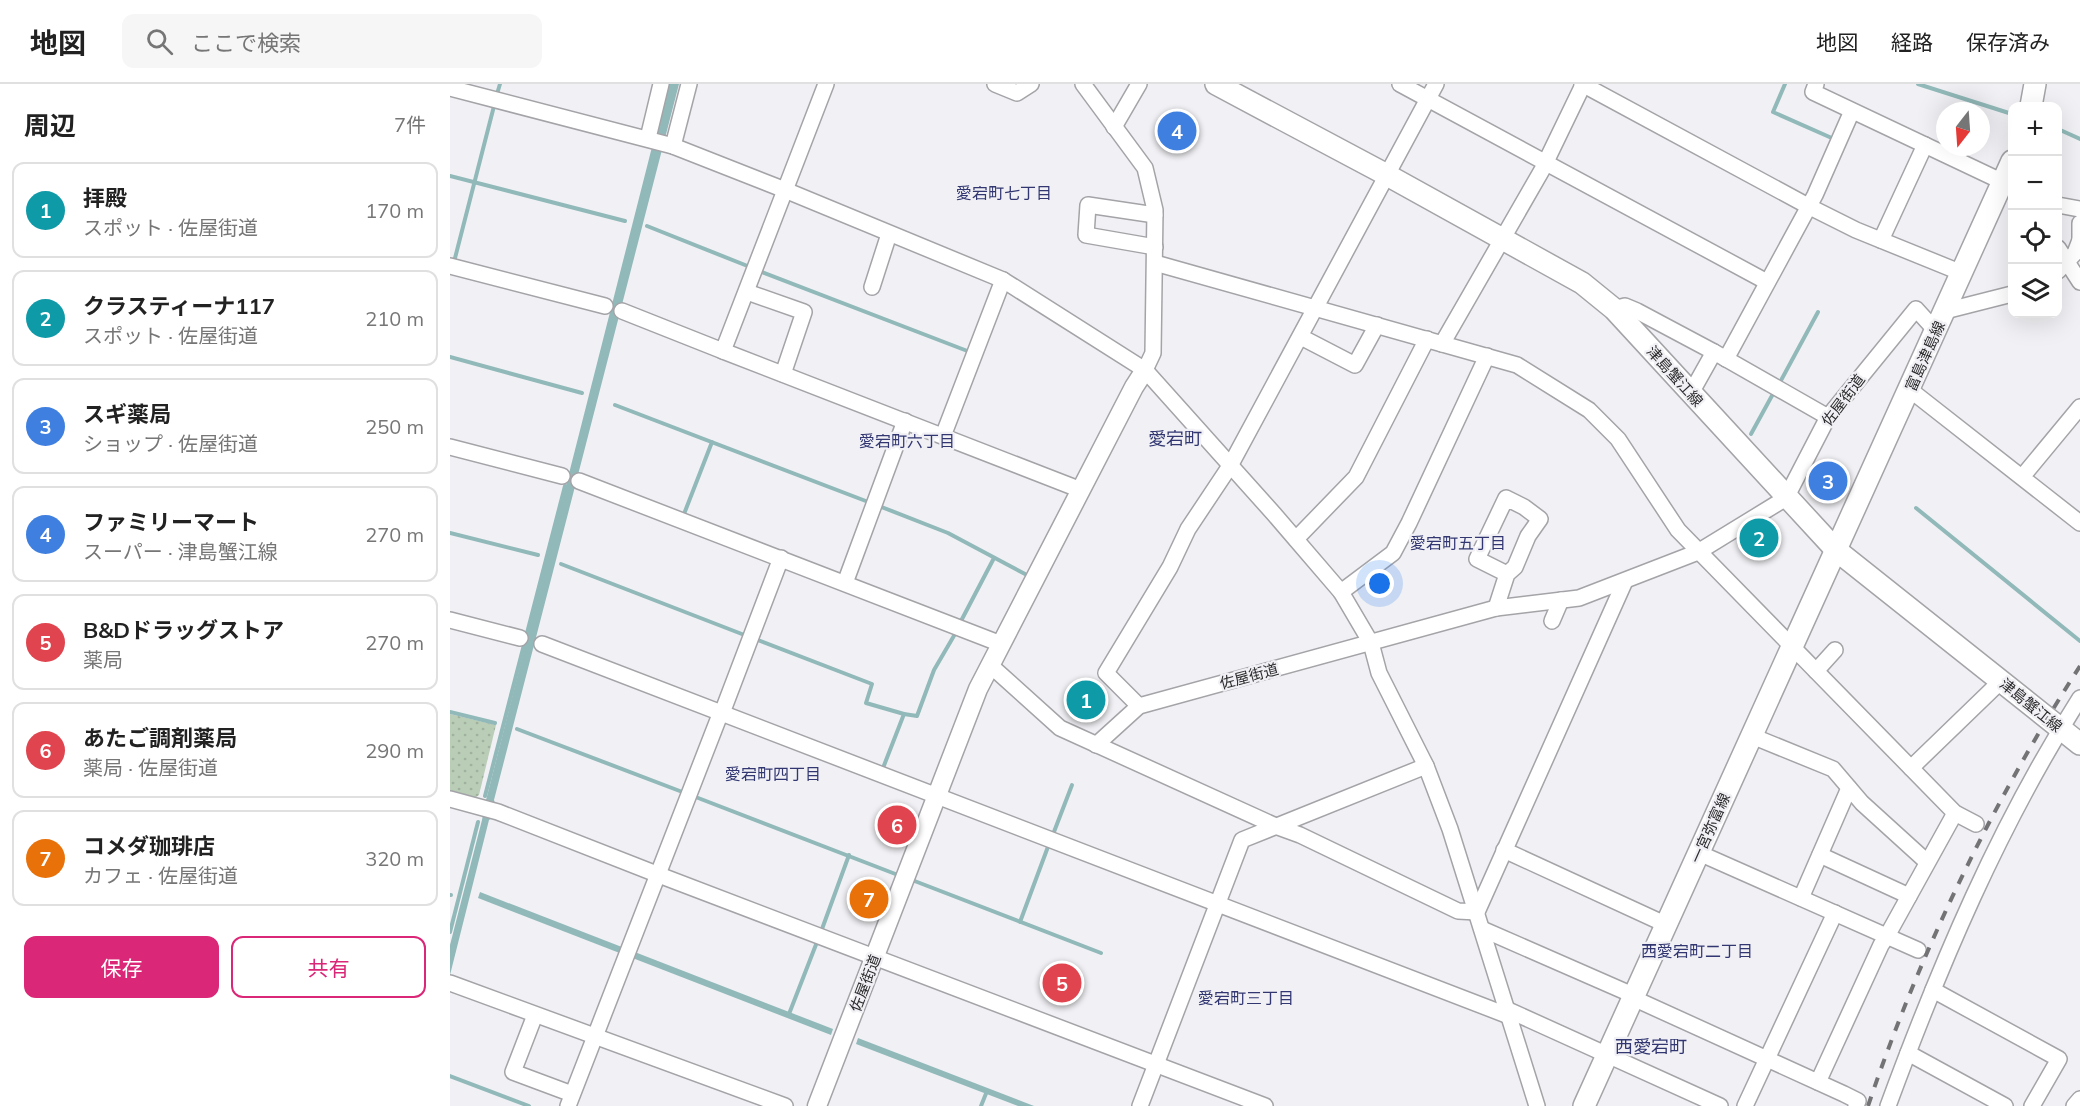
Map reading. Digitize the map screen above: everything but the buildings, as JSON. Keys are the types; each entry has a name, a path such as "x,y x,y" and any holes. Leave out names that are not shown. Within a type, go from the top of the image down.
{"main road":[{"name":"津島蟹江線","path":"1216,84 1582,283 1614,309 1836,550 2080,744"},
{"path":"2032,102 2035,84"},
{"name":"富島津島線","path":"1836,550 2008,176"},
{"name":"一宮弥富線","path":"1584,1106 1836,550"}],"street":[{"path":"659,142 661,84"},
{"path":"659,142 689,84"},
{"path":"723,351 826,84"},
{"path":"994,84 1017,93 1031,84"},
{"path":"1083,84 1145,168 1155,215 1155,263 1153,353 1144,370"},
{"path":"1114,127 1139,84"},
{"path":"1400,84 1767,282"},
{"path":"1139,706 1106,673 1170,567 1188,529 1230,466 1436,84"},
{"path":"1442,344 1542,170 1582,84 1808,206 1881,240 1962,273"},
{"path":"1816,84 1813,92 1852,111 1925,145 2008,174"},
{"path":"450,88 659,142 785,190 1003,280 1144,370 1341,592 1371,643 1379,673 1426,766 1450,829 1537,1106"},
{"path":"1691,393 1720,356 1767,282 1808,206 1852,111"},
{"path":"1881,240 1925,145"},
{"path":"2080,196 2080,217"},
{"path":"1155,215 1088,205 1086,235 1155,247"},
{"path":"2062,207 2079,209"},
{"path":"2080,223 2080,240 2075,253 2062,267 2080,282"},
{"path":"872,287 890,234"},
{"path":"1155,263 1517,365 1589,410 1618,439 1678,530 1698,552 1955,813 1976,824"},
{"path":"450,266 605,306"},
{"path":"943,436 1003,280"},
{"path":"747,292 804,312 783,374"},
{"path":"1945,311 2008,295"},
{"path":"1614,309 1625,306 1631,309 1828,417"},
{"name":"佐屋街道","path":"1096,745 1139,706 1496,608 1579,598 1698,552 1786,498 1828,417 1916,309 1936,331"},
{"path":"622,311 1081,490"},
{"path":"1301,338 1355,365 1377,325"},
{"path":"1296,539 1356,477 1426,339"},
{"path":"1341,592 1393,553 1487,356"},
{"name":"佐屋街道","path":"817,1106 978,689 1144,370"},
{"path":"1909,389 2080,523"},
{"path":"2022,477 2080,407"},
{"path":"845,583 905,421"},
{"path":"450,447 562,476"},
{"path":"579,480 1001,644"},
{"path":"1496,608 1507,574 1515,567 1528,536 1540,519 1524,507 1506,498 1477,559 1507,574"},
{"path":"535,1015 513,1071 570,1100 781,558"},
{"path":"1477,912 1625,581"},
{"path":"1552,621 1561,600"},
{"path":"450,620 520,638"},
{"path":"542,644 1219,905 1508,1013 1720,1106"},
{"path":"1815,671 1835,650"},
{"path":"990,665 1060,728 1300,835 1458,911 1477,912"},
{"path":"1911,768 2001,681"},
{"path":"1888,1106 1965,914 2015,812 2060,729 2080,698"},
{"path":"1752,736 1833,769 1862,803 1927,862"},
{"path":"1140,1106 1242,840 1426,766"},
{"path":"1801,898 1849,788"},
{"path":"450,799 498,812 1265,1106"},
{"path":"1818,1082 1881,945 1955,813"},
{"path":"1504,850 1667,924"},
{"path":"1699,853 1918,950"},
{"path":"1820,855 1909,896"},
{"path":"1745,1106 1835,913"},
{"path":"1482,929 1626,992 1633,999 1818,1082 1858,1101 1856,1106"},
{"path":"450,983 785,1106"},
{"path":"1933,990 2058,1059 2032,1106"},
{"path":"1908,1053 2004,1106"}],"green space":[{"path":"450,714 496,725 479,795 472,800 450,795"}],"water":[{"path":"668,84 679,84 494,800 496,811 489,820 450,975 450,945"},
{"path":"480,892 833,1029 831,1035 478,898"},
{"path":"858,1038 1034,1106 1018,1106 856,1044"}],"waterway":[{"path":"497,94 500,84"},
{"path":"1785,84 1773,112 1834,139 1833,141"},
{"path":"1918,84 2008,113"},
{"path":"454,262 494,106"},
{"path":"2062,131 2080,139"},
{"path":"450,176 625,221"},
{"path":"647,226 750,267"},
{"path":"759,271 970,352"},
{"path":"1779,384 1818,312"},
{"path":"450,357 582,393"},
{"path":"1751,434 1774,392"},
{"path":"615,405 871,503"},
{"path":"684,514 712,442"},
{"path":"485,796 565,486"},
{"path":"879,506 948,533 1025,574"},
{"path":"1916,508 2080,641"},
{"path":"450,533 538,555"},
{"path":"961,621 994,558"},
{"path":"561,564 747,636"},
{"path":"883,768 904,714 917,716 934,670 955,634"},
{"path":"755,639 872,684 866,703 904,714"},
{"path":"450,712 495,723"},
{"path":"517,729 685,793"},
{"path":"1052,837 1072,785"},
{"path":"693,796 898,875"},
{"path":"450,932 478,822"},
{"path":"1020,922 1049,844"},
{"path":"822,929 849,855"},
{"path":"912,880 1101,953"},
{"path":"789,1014 817,942"},
{"path":"450,1076 529,1106"},
{"path":"981,1106 987,1091"}],"railway":[{"path":"1868,1106 1911,992 1961,880 2017,771 2080,666"}],"place":[{"name":"ファミリーマート","path":"1177,131"},
{"name":"スギ薬局","path":"1828,481"},
{"name":"クラスティーナ117","path":"1759,538"},
{"name":"拝殿","path":"1086,700"},
{"name":"あたご調剤薬局","path":"897,825"},
{"name":"コメダ珈琲店","path":"869,899"},
{"name":"B&Dドラッグストア","path":"1062,983"}],"district":[{"name":"愛宕町七丁目","path":"1004,193"},
{"name":"愛宕町","path":"1175,438"},
{"name":"愛宕町六丁目","path":"907,441"},
{"name":"愛宕町五丁目","path":"1458,543"},
{"name":"愛宕町四丁目","path":"773,774"},
{"name":"西愛宕町二丁目","path":"1697,951"},
{"name":"愛宕町三丁目","path":"1246,998"},
{"name":"西愛宕町","path":"1651,1046"}]}
